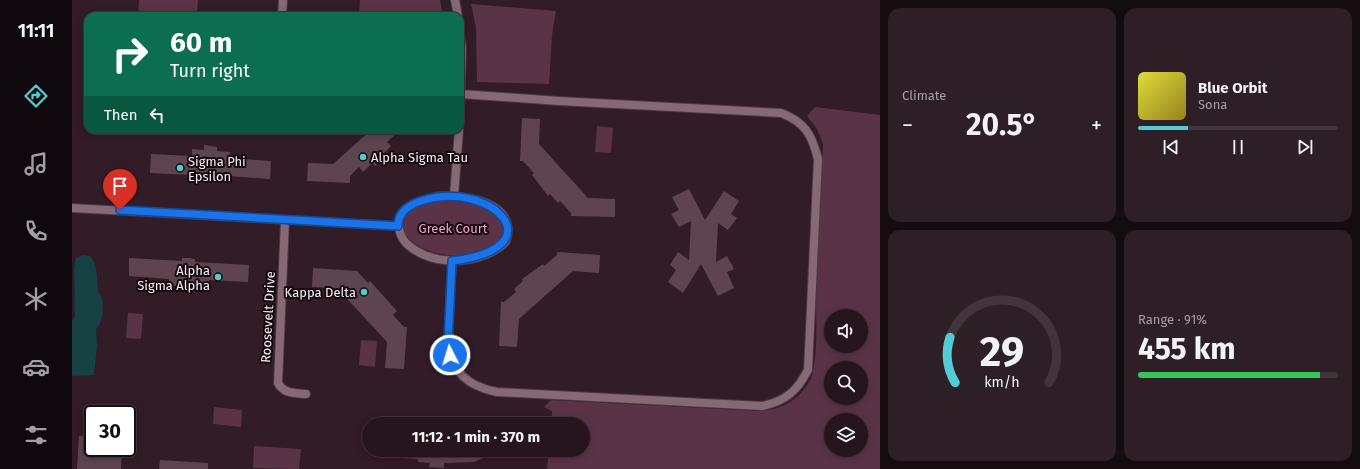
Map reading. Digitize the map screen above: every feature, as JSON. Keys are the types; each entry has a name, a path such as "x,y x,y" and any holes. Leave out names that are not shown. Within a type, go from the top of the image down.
{"street":[{"path":"282,12 283,0"},
{"path":"456,0 458,12"},
{"path":"452,261 448,343 450,355 462,377 482,389 497,392 762,406 777,403 786,397 798,385 808,370 818,159 810,133 791,117 781,113 464,94"},
{"path":"454,196 459,134"},
{"path":"439,196 454,196 485,203 494,209 507,224 508,232 506,242 491,252 470,259 452,261 435,258 414,250 404,240 398,226 398,220 409,206 439,196"},
{"path":"72,208 398,226"},
{"name":"Roosevelt Drive","path":"285,220 278,384 280,389 287,392 306,394"}],"green space":[{"path":"139,0 198,0 197,12 138,12"},
{"path":"360,0 440,0 442,12 359,12"},
{"path":"471,4 556,11 552,35 549,84 477,82 476,27"},
{"path":"815,107 880,115 880,469 547,469 548,457 590,457 590,417 552,417 552,411 544,407 551,400 759,411 775,409 789,403 806,387 813,371 816,345 816,277 823,144 817,129 807,116"},
{"path":"597,126 613,128 611,153 595,152"},
{"name":"Greek Court","path":"442,200 459,200 476,204 498,216 503,223 503,232 499,242 488,249 466,255 444,255 425,249 410,240 403,229 404,217 417,207"},
{"path":"128,313 143,314 141,339 126,338"},
{"path":"361,340 377,341 375,367 359,365"},
{"path":"214,407 242,410 241,427 213,424"},
{"path":"254,446 301,449 299,469 253,468"}],"water":[{"path":"83,255 90,256 95,264 98,291 102,299 103,311 102,319 96,329 97,346 94,375 72,376 72,321 75,317 74,268 76,258"}],"building":[{"path":"522,118 540,119 539,144 588,198 615,199 615,217 571,216 571,213 560,201 558,203 550,194 548,196 532,175 534,173 523,161 520,161"},
{"name":"Alpha Sigma Tau","path":"367,134 396,134 387,142 391,146 383,154 385,156 375,166 372,163 363,172 359,167 350,176 350,183 307,181 308,163 333,164"},
{"path":"204,145 217,147 217,151 230,152 229,158 271,161 270,179 228,176 227,178 216,177 215,183 200,182 200,177 191,175 150,173 151,154 192,156 192,149 204,150"},
{"path":"689,189 705,220 724,191 739,201 731,214 737,218 728,230 718,223 716,262 727,256 734,269 727,272 734,288 718,296 701,264 683,293 668,282 676,270 670,265 678,252 689,260 691,221 679,227 671,214 679,210 672,197"},
{"path":"557,252 600,255 599,273 573,271 519,319 517,347 499,346 501,302 504,302 516,292 514,289 523,281 522,279 543,264 544,266 557,255"},
{"path":"129,258 182,261 182,258 189,258 195,259 195,262 249,265 248,282 209,280 209,288 197,287 196,292 180,290 180,286 169,286 169,279 129,276"},
{"path":"313,268 357,271 368,283 370,281 397,311 393,315 404,327 407,327 404,369 385,368 387,342 337,288 312,287"},
{"path":"79,436 84,436 84,457 122,457 121,469 77,469"},
{"path":"400,457 485,457 474,462 444,463 444,468 429,467 430,463 418,462 418,459"},
{"path":"160,460 208,463 208,469 159,469"}],"place":[{"name":"Alpha Sigma Tau","path":"363,157"},
{"name":"Sigma Phi Epsilon","path":"180,168"},
{"name":"Alpha Sigma Alpha","path":"218,277"},
{"name":"Kappa Delta","path":"364,292"}],"route":[{"path":"120,210 398,226 398,220 409,206 417,202 439,196 465,197 485,203 503,216 507,224 508,232 506,242 501,247 481,256 452,261 448,343 450,355"}]}
